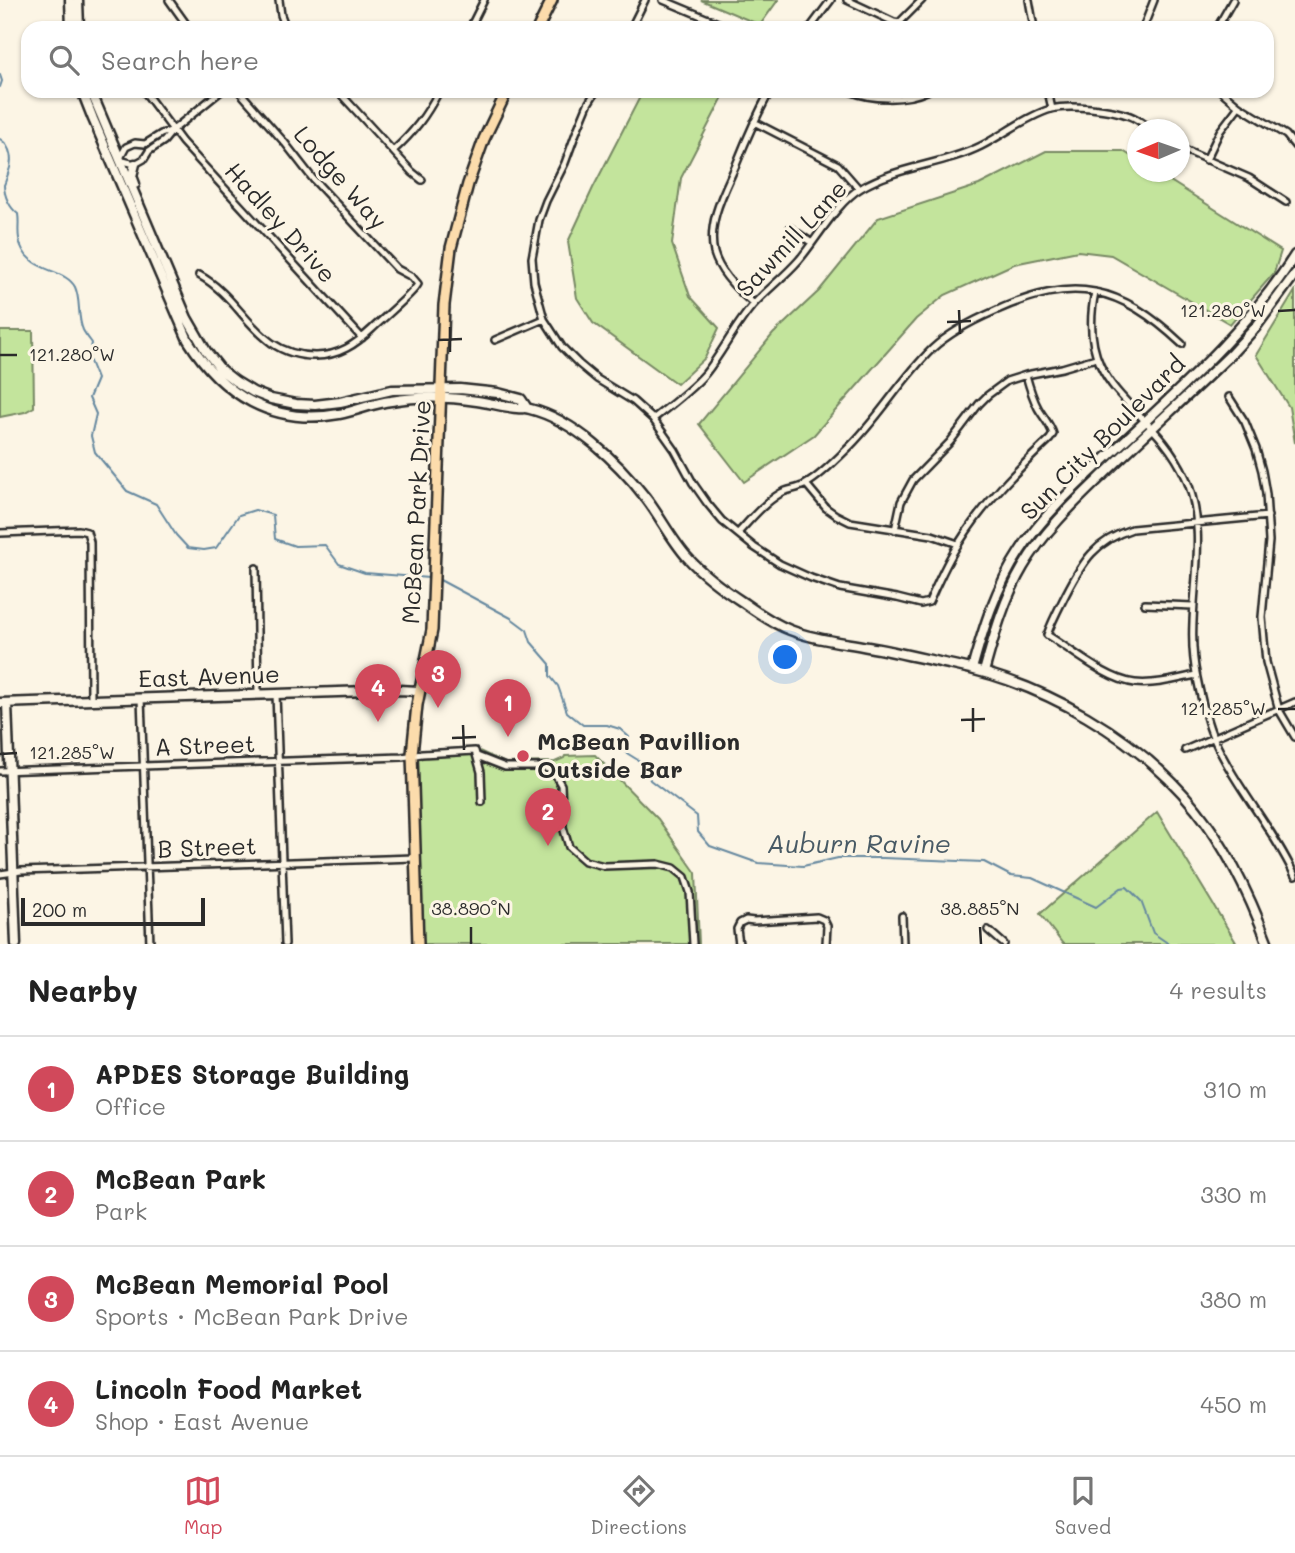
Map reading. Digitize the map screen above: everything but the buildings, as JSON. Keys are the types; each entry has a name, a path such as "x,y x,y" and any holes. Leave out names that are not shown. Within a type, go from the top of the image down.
{"main road":[{"path":"70,0 71,21"},
{"path":"78,0 79,21"},
{"path":"542,21 552,0"},
{"path":"85,98 187,318 206,351 221,370 235,381 271,399 296,404 340,402 392,390 442,394 527,408 564,424 592,442 636,485 687,557 745,604 787,629 826,641 866,646 972,669 1020,684 1068,706 1125,743 1151,763 1195,808 1229,859 1252,901 1268,944"},
{"path":"93,98 116,162 188,340 215,376 229,388 268,409 316,417 343,414 393,400 442,394"},
{"name":"McBean Park Drive","path":"418,944 412,755 419,691 432,630 444,305 452,248 468,184 484,139 504,98"},
{"path":"135,164 132,176 156,246"},
{"name":"Sun City Boulevard","path":"984,672 1006,602 1023,567 1040,541 1233,336 1267,296 1295,255"},
{"name":"Sun City Boulevard","path":"972,669 994,597 1021,548 1059,504 1232,353 1262,319 1295,274"},
{"name":"East Avenue","path":"4,703 419,691"},
{"path":"4,703 5,771 16,944"}],"street":[{"path":"169,0 184,21"},
{"path":"279,0 283,21"},
{"path":"474,21 484,0"},
{"path":"635,21 645,0"},
{"path":"663,0 713,21"},
{"path":"815,21 831,0"},
{"path":"847,0 892,21"},
{"path":"901,21 922,0"},
{"path":"1029,0 1033,21"},
{"path":"1146,21 1153,0"},
{"path":"1221,21 1233,0"},
{"name":"Hadley Drive","path":"149,98 173,130 362,338"},
{"path":"173,130 145,144 135,143 126,147 116,162 135,164 144,159 149,151 212,98"},
{"name":"Lodge Way","path":"245,98 313,179 397,269 412,277 418,284 415,291 406,296 362,338"},
{"path":"344,98 422,180"},
{"path":"393,151 415,130 436,98"},
{"path":"592,98 546,201 535,239 532,258 534,282 544,319 562,347 579,364 633,401 653,419 700,493 722,521 780,564 840,588 920,604 929,601 958,544 988,502 1053,434 1031,393 1026,374"},
{"path":"754,304 723,272 715,254 712,230 718,207 766,98"},
{"path":"1050,98 1052,109"},
{"path":"1229,98 1286,135 1295,146"},
{"path":"1206,160 1220,131 1239,106"},
{"name":"Sawmill Lane","path":"653,419 689,390 706,372 754,304 776,284 835,212 859,189 906,170 942,161 981,146 1052,109 1100,109 1135,119"},
{"path":"754,122 838,165 859,189"},
{"path":"1286,135 1295,136"},
{"path":"145,144 149,151"},
{"path":"1190,153 1249,178 1286,202"},
{"path":"790,228 812,243"},
{"path":"200,275 220,290 265,339 283,351 304,356 322,356 342,352 362,338"},
{"path":"738,533 756,513 781,494 806,484 849,447 932,349 969,322 1007,305 1035,295 1066,290 1095,292 1122,299 1139,308 1182,344"},
{"path":"1095,292 1090,327 1091,342 1102,372 1172,453 1187,481 1198,522 1193,606 1194,655 1196,675 1213,738 1295,876"},
{"path":"495,340 544,319"},
{"path":"895,530 901,502 913,480 950,442 988,395 1007,382 1026,374 1062,368 1096,358"},
{"path":"1229,397 1245,422 1262,471 1269,541 1262,617 1263,638 1266,662 1279,710 1295,737"},
{"path":"806,484 818,500 836,515 850,522 932,535 958,544"},
{"path":"1196,675 1148,683 1122,680 1047,635 1079,569 1095,549 1119,533 1132,529 1268,516"},
{"path":"0,533 87,532 90,542 91,700"},
{"path":"256,568 258,695"},
{"path":"1144,604 1193,606"},
{"path":"276,694 285,944"},
{"path":"141,698 150,944"},
{"path":"1185,750 1295,702"},
{"path":"476,753 483,747"},
{"path":"476,753 505,767 542,767 553,771 561,785 563,827 569,847 585,861 604,866 658,864 674,868 685,877 690,892 693,944"},
{"path":"476,753 481,772 482,802"},
{"name":"A Street","path":"5,771 476,753"},
{"name":"B Street","path":"0,874 415,858"},
{"path":"902,915 903,944"},
{"path":"739,944 737,929 740,923 746,920 817,917 824,920 827,926 826,944"},
{"path":"988,930 1004,944"}],"green space":[{"path":"701,0 778,0 763,21 751,21"},
{"path":"639,98 722,98 681,178 672,244 690,296 719,328 705,358 677,384 593,323 577,298 568,242"},
{"path":"1046,151 1123,151 1127,154 1127,182 1172,182 1281,251 1274,273 1230,324 1111,255 1078,251 1014,264 945,295 916,319 814,435 744,482 699,424 773,334 819,291 878,218 979,185"},
{"path":"1295,291 1295,443 1289,407 1256,355"},
{"path":"0,331 33,331 34,407 25,412 0,417"},
{"path":"477,750 505,763 555,762 565,756 595,755 658,819 696,873 699,944 422,944 415,754"},
{"path":"1157,812 1237,944 1063,944 1040,914"}],"waterway":[{"name":"Auburn Ravine","path":"0,75 0,87"},
{"name":"Auburn Ravine","path":"0,139 7,146 10,155 11,165 4,189 8,201 18,214 21,246 32,261 64,276 75,287 81,325 92,343 89,359 97,379 89,398 96,414 91,436 95,452 127,491 156,504 188,548 216,548 239,515 255,510 273,515 275,539 295,546 325,545 339,564 365,573 429,578"},
{"name":"Auburn Ravine","path":"438,579 511,618 527,630 531,642 550,664 550,676 558,686 567,712 583,725 607,725 620,729 629,737 625,752 646,765 650,780 697,816 698,832 710,846 758,863 803,866 838,858 984,862 1011,876 1032,878 1096,907 1121,888 1127,887 1141,901 1153,933 1169,944"}],"place":[{"name":"McBean Memorial Pool","path":"438,708"},
{"name":"Lincoln Food Market","path":"378,722"},
{"name":"APDES Storage Building","path":"508,737"},
{"name":"McBean Pavillion Outside Bar","path":"523,756"},
{"name":"McBean Park","path":"548,846"}]}
